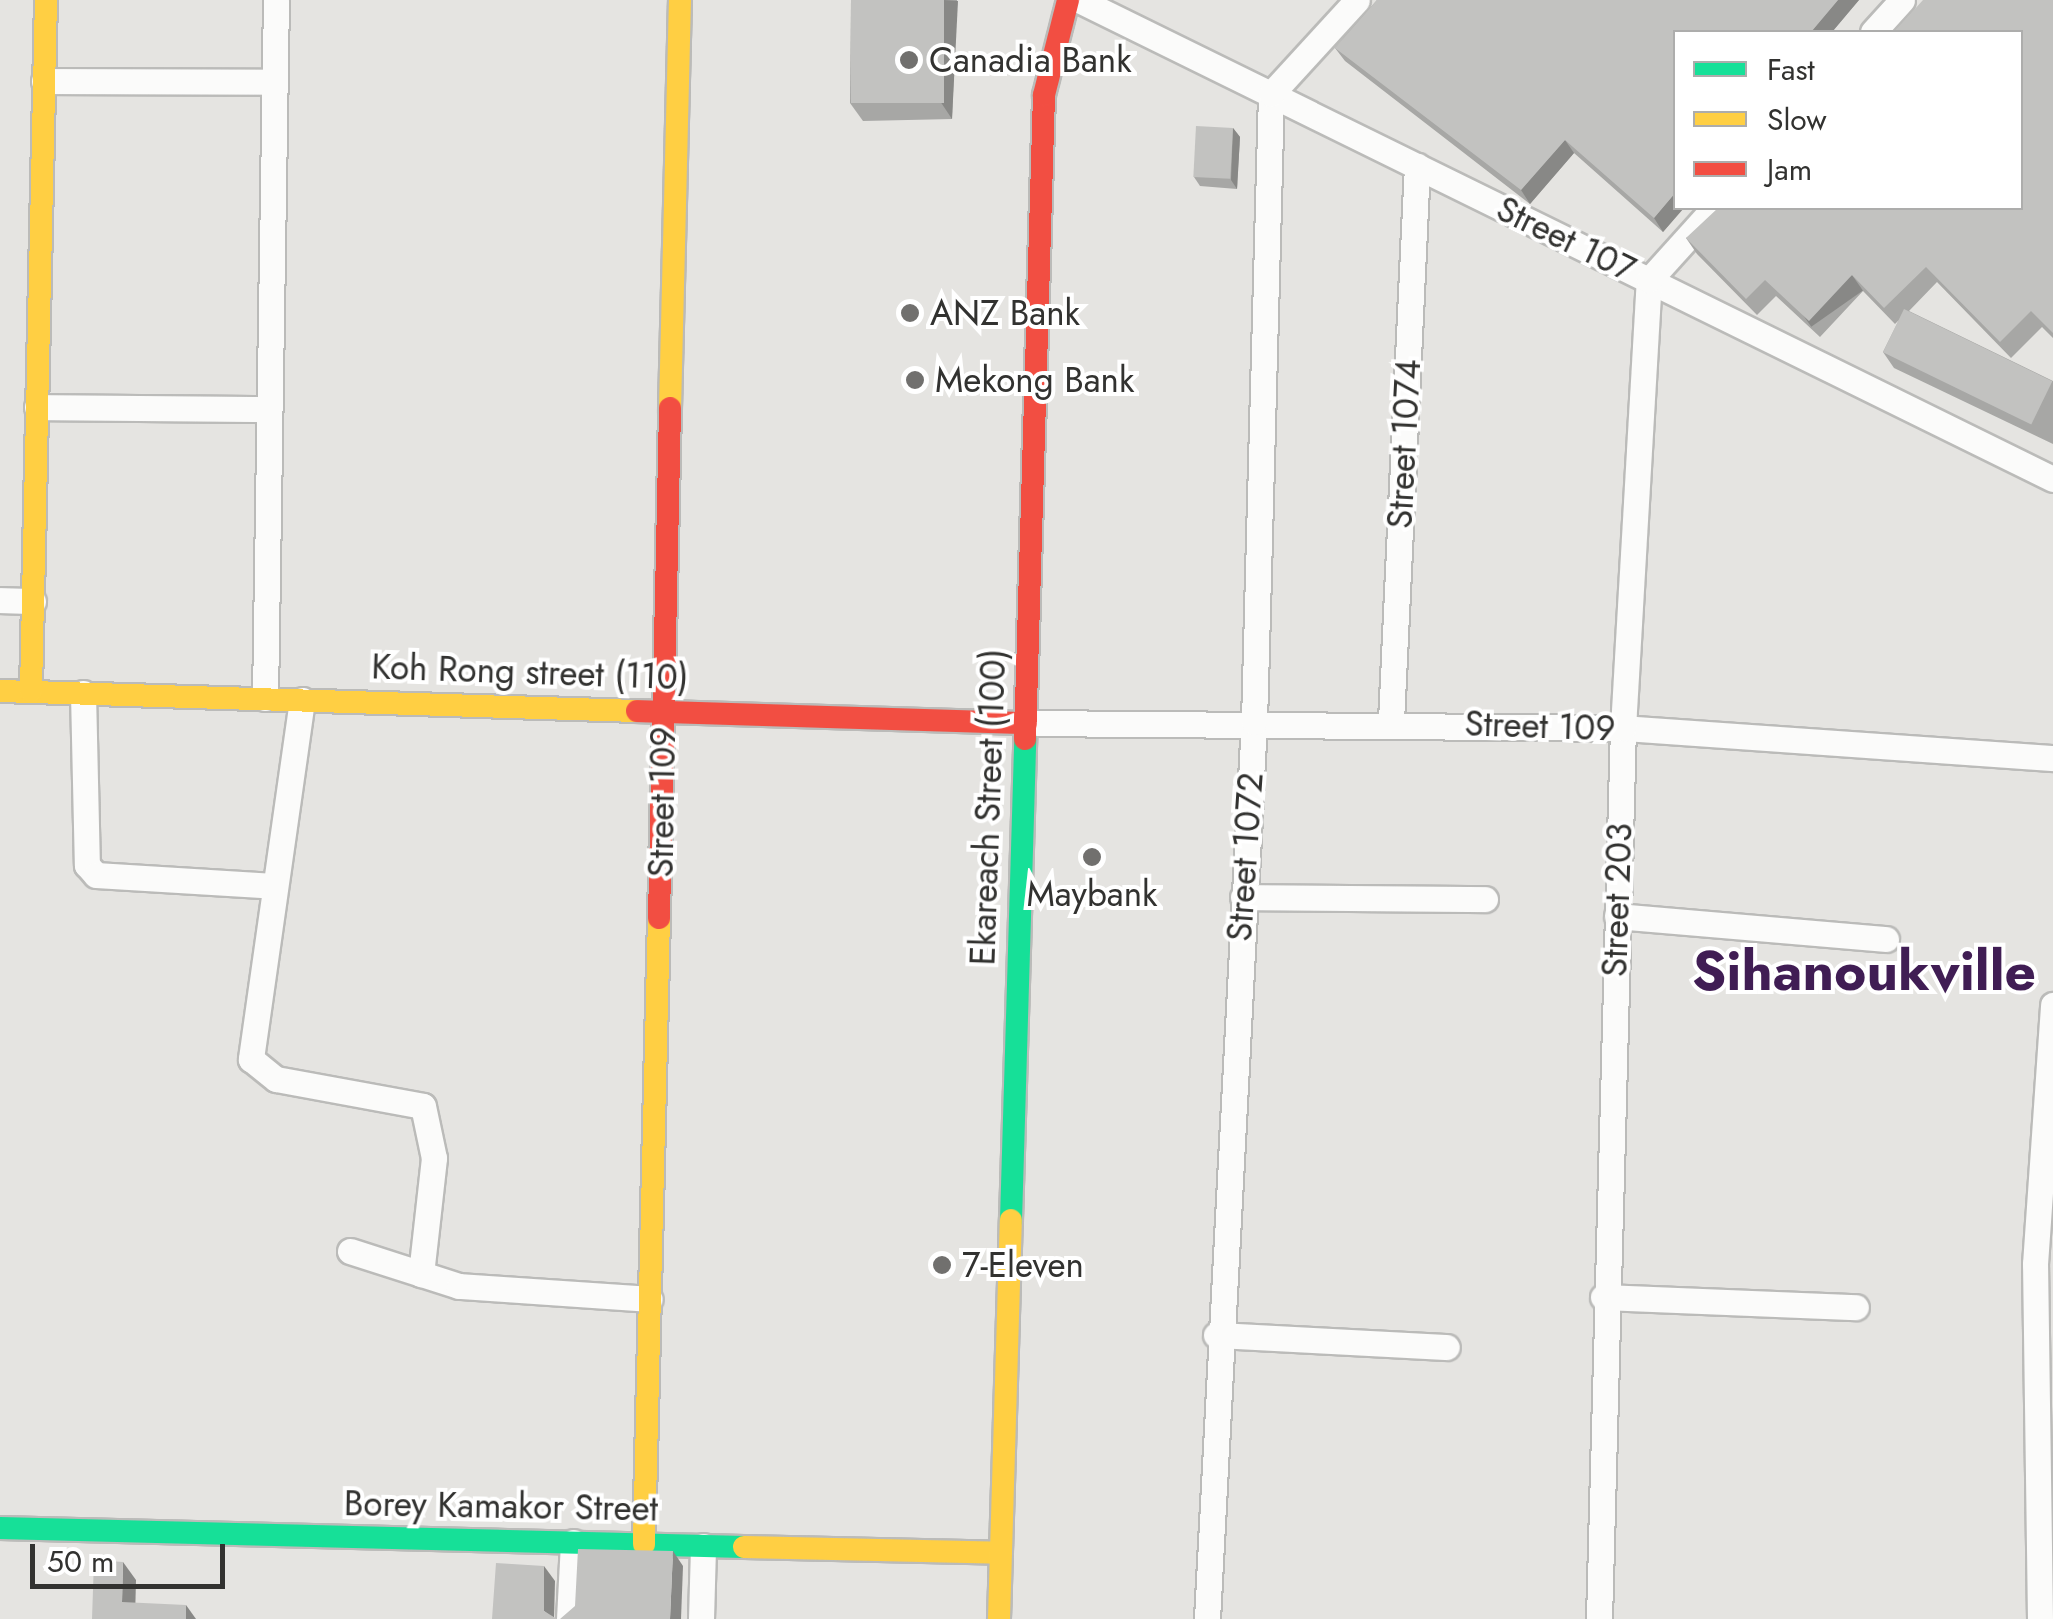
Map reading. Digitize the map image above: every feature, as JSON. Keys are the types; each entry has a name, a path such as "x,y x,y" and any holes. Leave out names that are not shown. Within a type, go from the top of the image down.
{"main road":[{"path":"31,691 46,0"},
{"name":"Street 109","path":"644,1544 680,0"},
{"name":"Ekareach Street (100)","path":"999,1619 1044,95 1068,0"},
{"name":"Koh Rong street (110)","path":"0,692 1026,723"},
{"name":"Borey Kamakor Street","path":"0,1528 1000,1553"}],"street":[{"path":"265,698 276,0"},
{"name":"Street 107","path":"1079,0 2053,479"},
{"path":"1270,94 1357,0"},
{"path":"1875,30 1902,0"},
{"path":"44,81 275,82"},
{"name":"Street 1072","path":"1207,1619 1216,1335 1254,722 1270,94"},
{"name":"Street 1074","path":"1391,721 1418,166"},
{"path":"1649,280 1712,210"},
{"name":"Street 203","path":"1598,1619 1603,1297 1623,728 1649,280"},
{"path":"38,407 270,409"},
{"path":"0,600 34,601"},
{"path":"82,693 87,865 96,875 274,886"},
{"path":"302,700 251,1059 261,1074 423,1106 434,1158 421,1274"},
{"name":"Street 109","path":"1026,723 1391,721 1623,728 2053,758"},
{"path":"1243,897 1485,899"},
{"path":"1617,916 1886,938"},
{"path":"2040,1619 2044,1265 2053,1005"},
{"path":"350,1251 421,1274 504,1291 650,1299"},
{"path":"1603,1297 1856,1308"},
{"path":"1216,1335 1447,1347"},
{"path":"569,1619 573,1542"},
{"path":"701,1619 702,1546"}],"building":[{"name":"Canadia Bank","path":"851,0 944,0 944,103 851,103"},
{"path":"1377,0 1838,0 1813,30 1673,30 1673,196 1654,218 1565,140 1521,190 1335,48"},
{"path":"1923,0 2053,0 2053,333 2031,311 2000,342 1926,267 1884,308 1852,275 1809,321 1765,280 1746,299 1686,238 1716,210 2023,210 2023,30 1896,30"},
{"path":"1196,126 1233,128 1230,179 1193,177"},
{"path":"1904,309 2052,381 2031,424 1883,352"},
{"path":"578,1549 673,1551 670,1619 560,1619 575,1606"},
{"path":"94,1560 123,1562 122,1602 186,1605 186,1619 92,1619"},
{"path":"496,1563 544,1566 544,1611 557,1619 492,1619"}],"traffic: fast":[{"path":"1011,1220 1025,739"},
{"path":"0,1528 744,1547"}],"traffic: slow":[{"path":"31,691 46,0"},
{"path":"670,408 680,0"},
{"path":"0,691 637,711"},
{"path":"644,1544 659,918"},
{"path":"999,1619 1011,1220"},
{"path":"744,1547 1001,1553"}],"traffic: jam":[{"path":"1025,739 1044,95 1068,0"},
{"path":"659,918 670,408"},
{"path":"637,711 1026,723"}],"place":[{"name":"Canadia Bank","path":"909,60"},
{"name":"ANZ Bank","path":"910,313"},
{"name":"Mekong Bank","path":"915,380"},
{"name":"Maybank","path":"1092,857"},
{"name":"7-Eleven","path":"942,1265"}],"district":[{"name":"Sihanoukville","path":"1864,972"}]}
